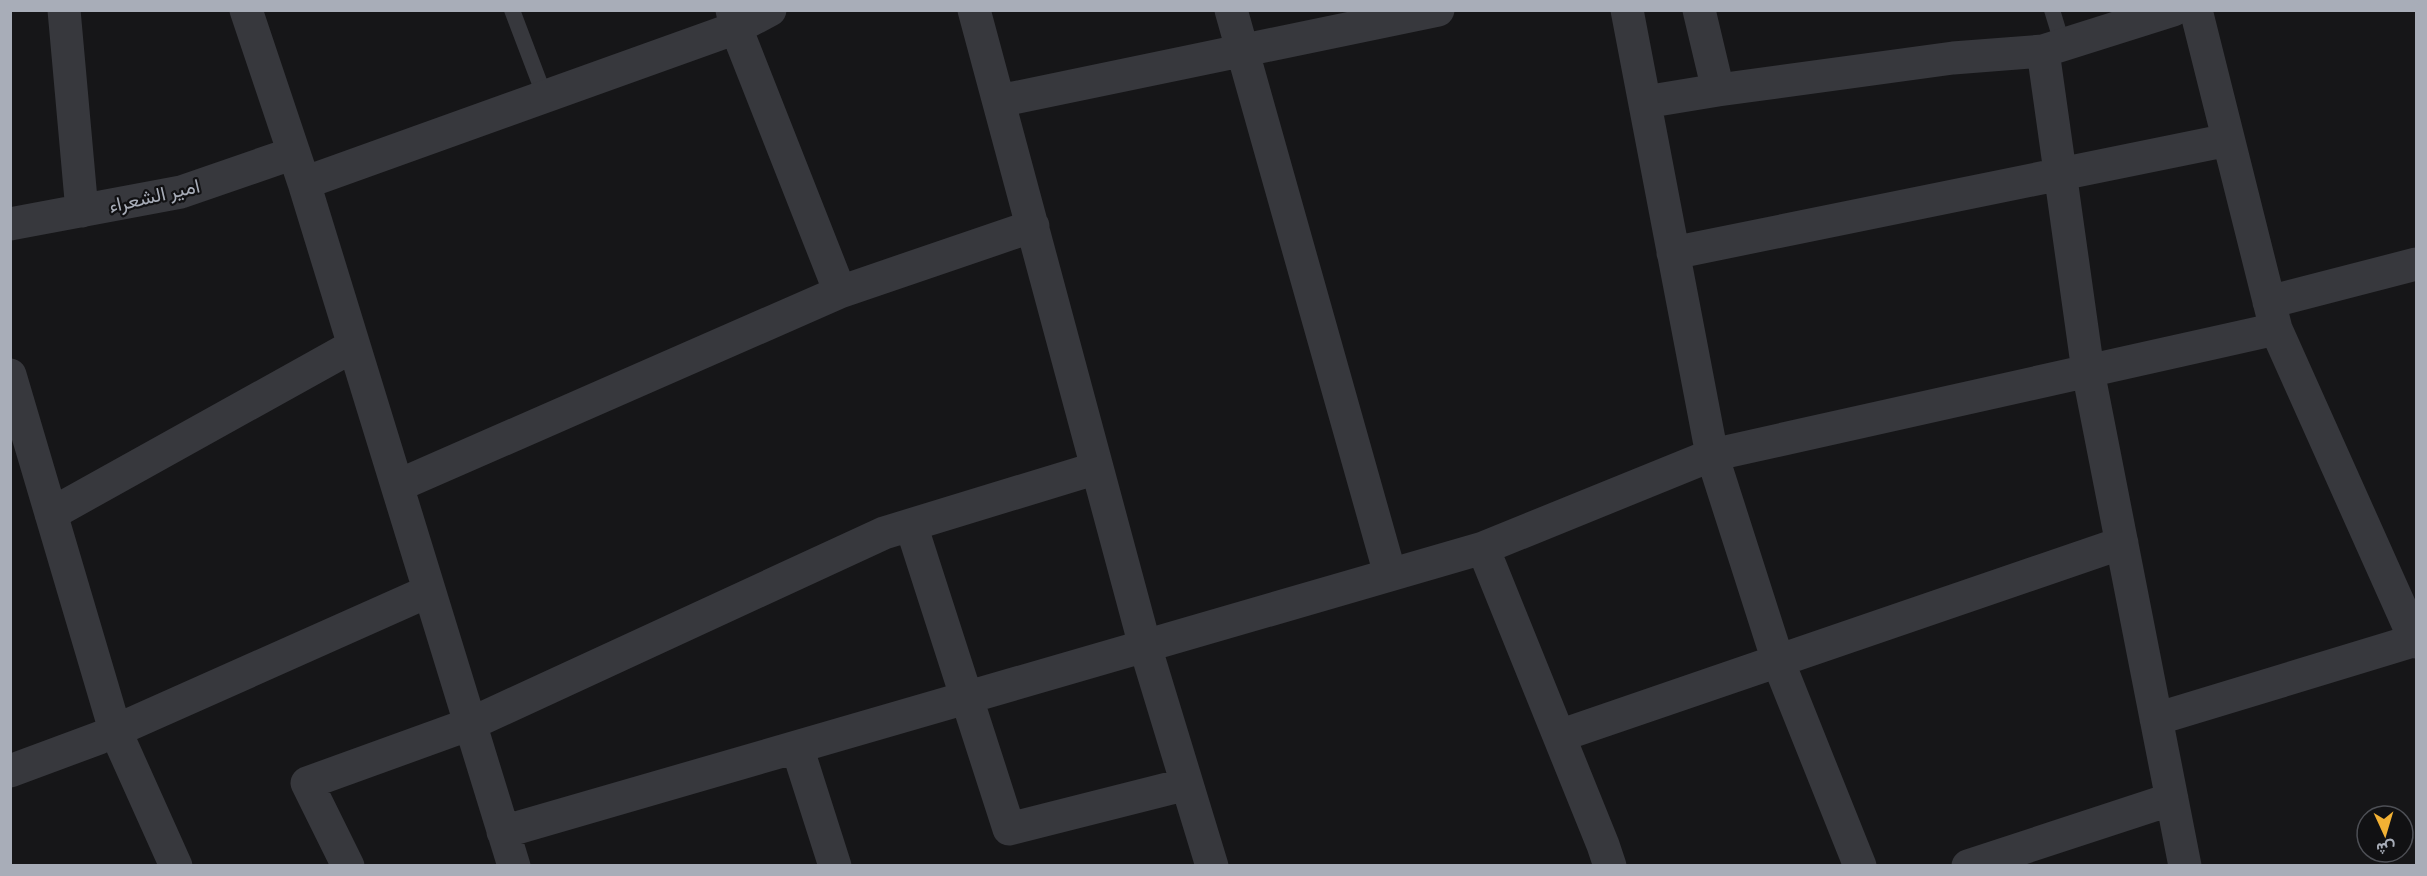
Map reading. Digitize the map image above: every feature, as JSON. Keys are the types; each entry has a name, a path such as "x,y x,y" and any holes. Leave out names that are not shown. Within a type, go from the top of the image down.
{"street":[{"path":"64,10 82,211"},
{"path":"246,10 299,168 514,866"},
{"name":"امير الشعراء","path":"10,224 299,168 545,97 734,19 770,10"},
{"path":"974,10 1145,646 1212,866"},
{"path":"1231,10 1390,574"},
{"path":"999,101 1438,10"},
{"path":"1628,10 1712,455 1778,661 1860,866"},
{"path":"1699,10 1718,90"},
{"path":"1645,102 1953,58 2053,49 2173,10"},
{"path":"2156,720 2416,641 2273,316 2196,10"},
{"path":"734,19 840,292"},
{"path":"2053,49 2061,174 2088,371 2185,866"},
{"path":"1673,253 2228,140"},
{"path":"397,486 840,292 1033,226"},
{"path":"503,832 1483,548 1712,455 2088,371 2273,316 2416,264"},
{"path":"51,514 353,346"},
{"path":"10,375 115,730 176,866"},
{"path":"348,866 307,783 470,724 884,533 1097,468"},
{"path":"911,525 1010,829 1187,784"},
{"path":"1559,736 2122,543"},
{"path":"1483,548 1610,866"},
{"path":"10,771 115,730 429,591"},
{"path":"797,747 836,866"},
{"path":"1968,866 2172,799"}],"lane":[{"path":"512,10 545,97"},
{"path":"2052,10 2053,49"}]}
